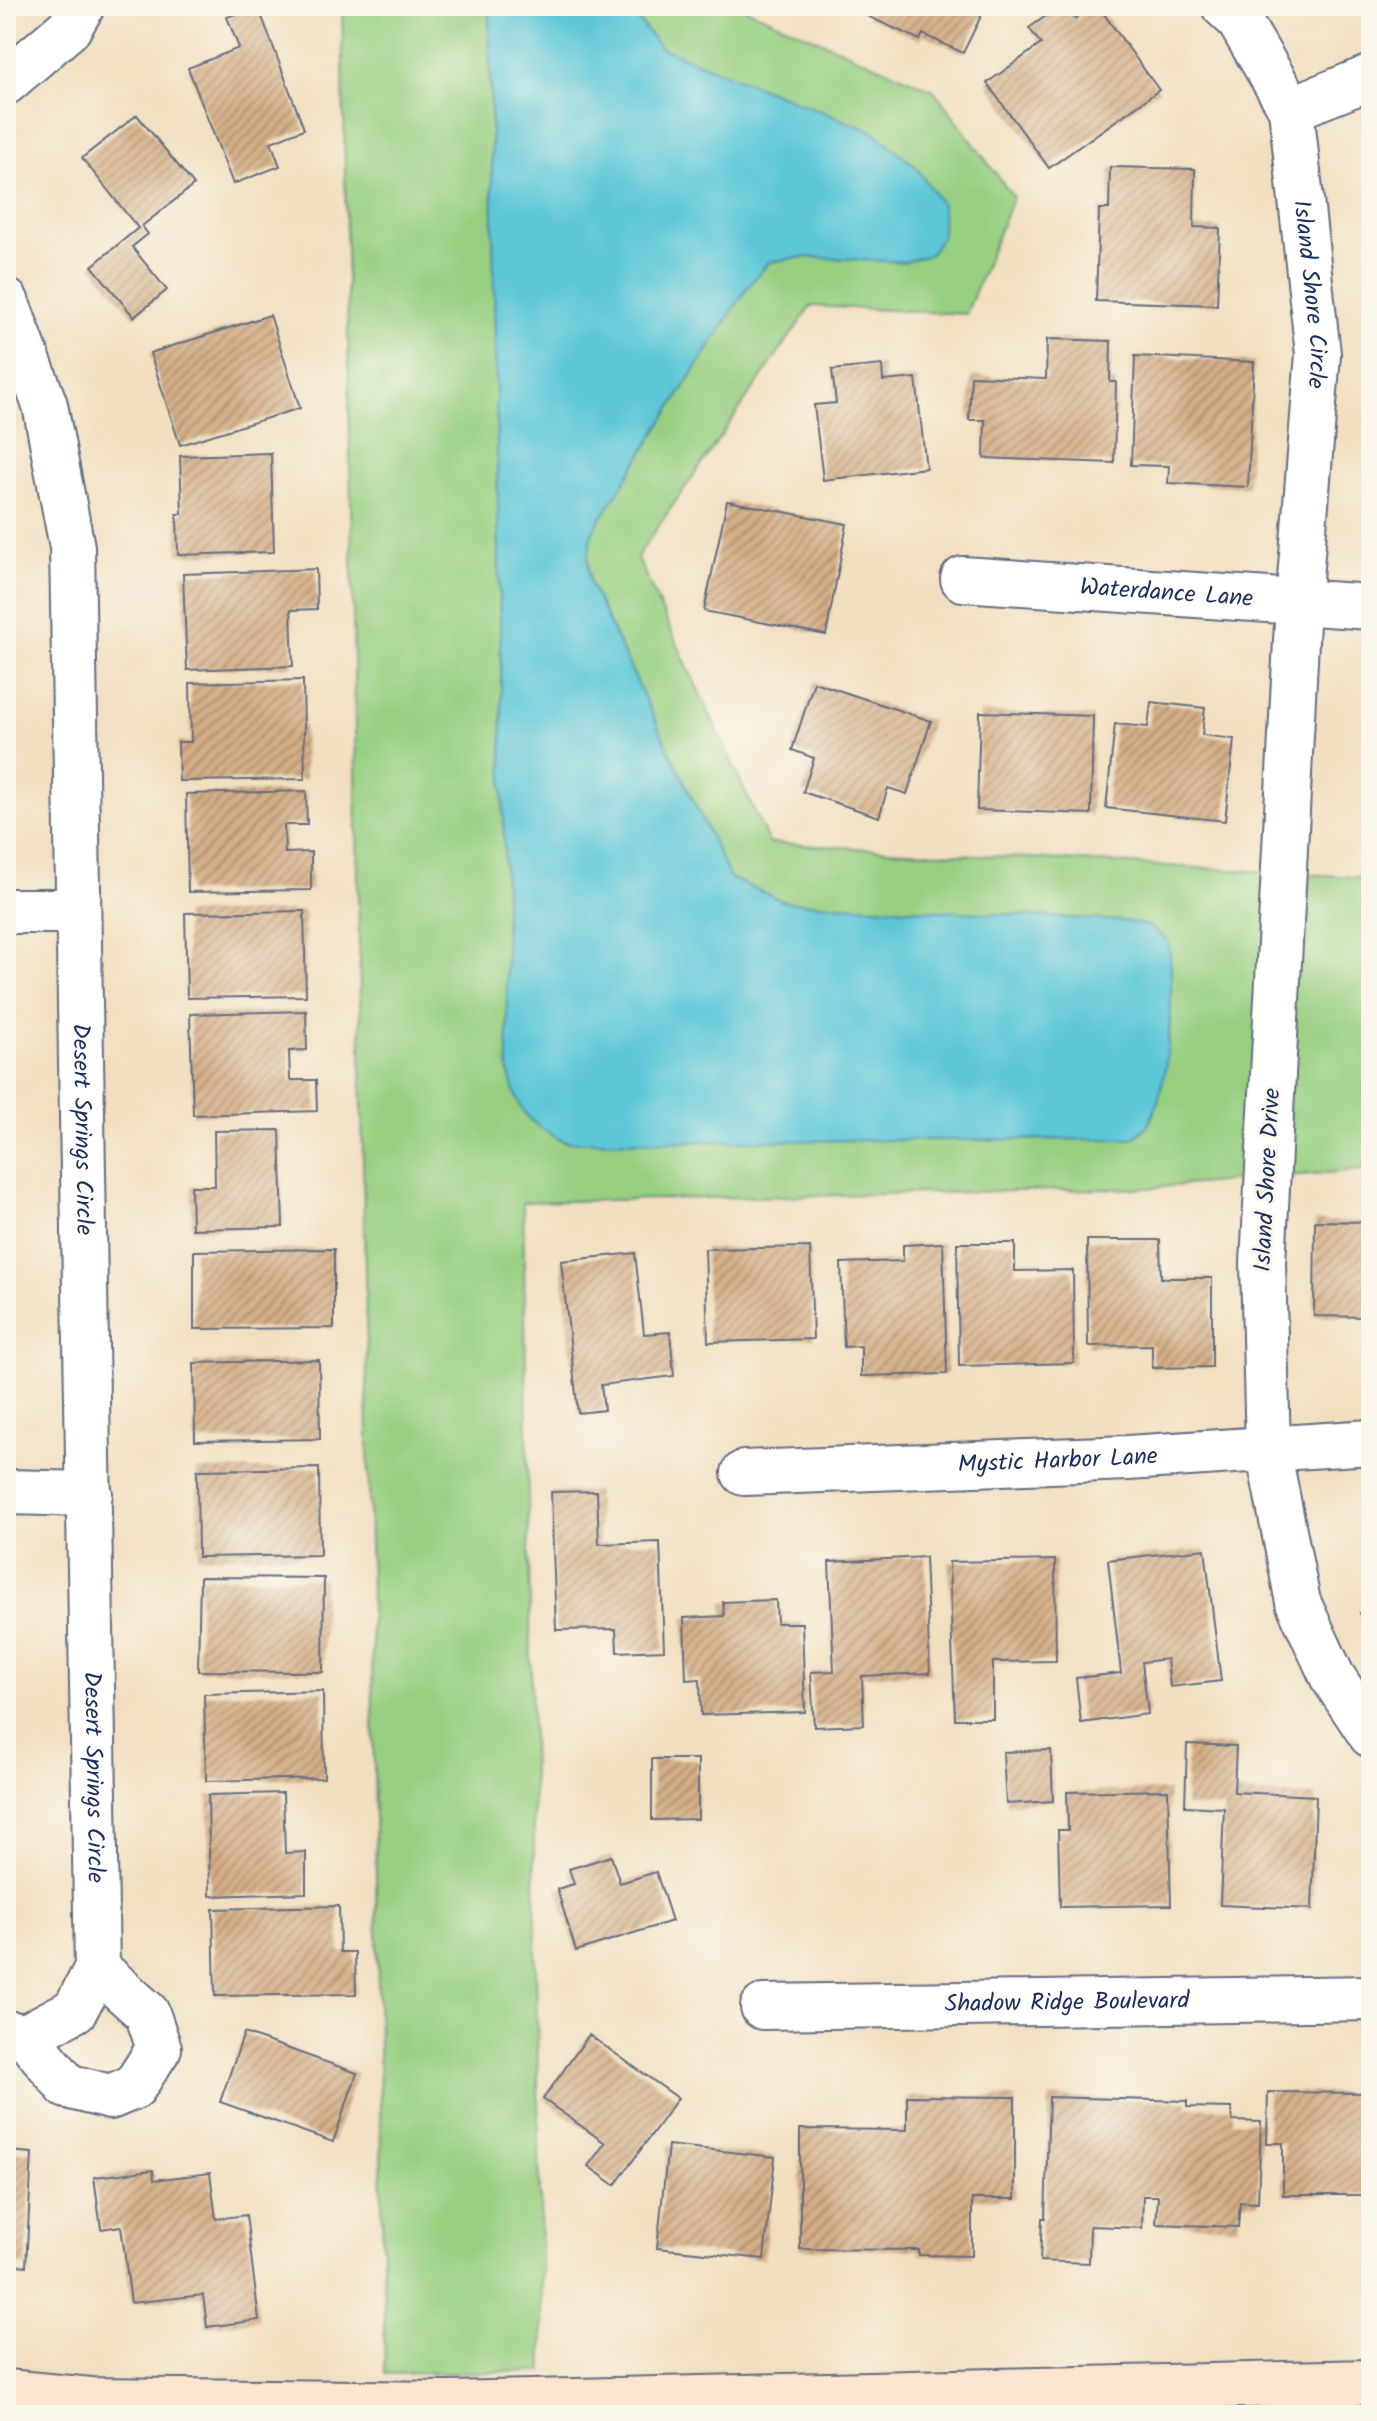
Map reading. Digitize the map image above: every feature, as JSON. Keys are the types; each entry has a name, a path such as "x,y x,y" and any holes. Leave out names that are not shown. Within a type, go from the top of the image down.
{"main road":[{"path":"6,2392 91,2400 450,2410 1371,2382"}],"street":[{"path":"6,82 69,28 82,6"},
{"name":"Island Shore Circle","path":"1224,6 1238,19 1291,109 1318,354 1298,604"},
{"path":"1291,109 1371,77"},
{"name":"Desert Springs Circle","path":"6,301 45,405 72,547 97,1968 75,2010 16,2034"},
{"name":"Waterdance Lane","path":"963,579 1371,607"},
{"name":"Island Shore Drive","path":"1298,604 1263,1263 1268,1449 1298,1602 1332,1676 1371,1735"},
{"path":"6,911 78,911"},
{"name":"Mystic Harbor Lane","path":"744,1473 1371,1442"},
{"path":"6,1492 90,1494"},
{"path":"16,2034 67,2086 110,2097 134,2087 159,2048 147,2013 97,1968"},
{"name":"Shadow Ridge Boulevard","path":"763,2007 1371,1998"}],"green space":[{"path":"342,6 739,6 934,90 1013,197 966,314 811,306 637,557 769,843 1371,878 1371,1169 1150,1188 523,1202 543,2371 385,2374"}],"water":[{"path":"489,6 635,6 638,20 661,48 874,132 916,167 942,205 942,236 929,255 905,262 804,257 769,262 747,288 592,533 588,559 590,583 730,878 785,902 1124,921 1149,926 1168,941 1171,1007 1162,1083 1149,1124 1133,1139 565,1142 532,1121 520,1106 508,1069"}],"building":[{"path":"258,6 304,129 271,142 280,166 233,184 188,68 239,48 227,17"},
{"path":"872,6 986,6 963,53 923,34 920,40 867,16"},
{"path":"1060,6 1065,6 1075,19 1092,6 1098,6 1159,90 1049,168 987,83 1041,44 1029,28"},
{"path":"137,115 194,185 142,226 148,234 132,247 167,290 134,317 92,266 138,228 82,158"},
{"path":"1110,167 1195,169 1194,227 1220,228 1217,305 1096,301 1099,209 1109,209"},
{"path":"270,315 300,408 180,445 150,353"},
{"path":"1047,339 1111,341 1110,382 1116,382 1114,463 984,458 985,420 969,420 971,376 1046,379"},
{"path":"1135,356 1254,362 1248,487 1168,483 1169,466 1131,465"},
{"path":"882,365 883,381 916,378 926,468 823,480 814,405 836,403 832,370"},
{"path":"271,453 274,552 178,555 177,514 182,514 180,456"},
{"path":"727,501 847,524 826,635 704,611"},
{"path":"316,569 317,609 291,610 293,666 187,670 183,574"},
{"path":"303,680 305,779 179,781 178,742 191,742 190,683"},
{"path":"814,682 931,721 907,794 888,788 879,817 803,792 814,758 792,750"},
{"path":"1151,702 1205,708 1202,735 1234,739 1225,821 1106,808 1115,724 1148,727"},
{"path":"980,712 1093,716 1091,814 977,810"},
{"path":"306,791 307,825 284,825 285,853 311,852 311,890 188,892 186,794"},
{"path":"304,911 306,996 187,998 185,913"},
{"path":"306,1011 307,1050 289,1051 290,1080 316,1080 317,1111 193,1115 190,1014"},
{"path":"280,1130 283,1227 192,1229 191,1186 215,1186 214,1131"},
{"path":"1315,1221 1371,1222 1371,1317 1314,1316"},
{"path":"1087,1240 1160,1240 1161,1278 1212,1278 1212,1367 1152,1368 1152,1345 1088,1346"},
{"path":"943,1243 947,1374 861,1376 861,1346 844,1347 841,1263 903,1261 903,1245"},
{"path":"957,1243 1015,1243 1015,1271 1073,1270 1074,1363 959,1366"},
{"path":"810,1247 813,1339 708,1342 705,1249"},
{"path":"334,1249 334,1328 194,1329 194,1251"},
{"path":"635,1253 644,1334 670,1332 674,1376 601,1385 604,1410 578,1413 561,1261"},
{"path":"319,1360 320,1439 195,1441 194,1363"},
{"path":"319,1468 320,1555 198,1557 197,1470"},
{"path":"597,1491 599,1544 660,1542 664,1650 617,1652 616,1629 556,1630 551,1492"},
{"path":"1205,1549 1221,1681 1170,1687 1167,1659 1142,1662 1148,1714 1081,1723 1076,1678 1121,1673 1108,1560"},
{"path":"925,1557 930,1673 862,1676 864,1725 814,1727 811,1672 834,1671 829,1562"},
{"path":"1055,1560 1056,1661 993,1662 993,1719 955,1719 949,1562"},
{"path":"200,1577 324,1578 323,1672 198,1671"},
{"path":"776,1600 777,1623 802,1623 805,1712 701,1715 700,1679 686,1680 684,1618 724,1616 723,1602"},
{"path":"1371,1609 1371,1639 1360,1613"},
{"path":"323,1691 324,1778 206,1781 204,1694"},
{"path":"1187,1744 1236,1746 1234,1792 1316,1796 1312,1909 1220,1905 1224,1808 1185,1806"},
{"path":"1051,1750 1053,1801 1006,1804 1003,1752"},
{"path":"652,1759 698,1759 698,1819 652,1820"},
{"path":"1168,1790 1171,1905 1060,1907 1058,1830 1068,1830 1067,1792"},
{"path":"283,1793 285,1853 306,1852 306,1893 210,1896 208,1795"},
{"path":"611,1856 620,1883 656,1872 672,1921 576,1951 557,1889 574,1884 569,1869"},
{"path":"339,1906 340,1952 355,1952 356,1994 215,1996 213,1909"},
{"path":"244,2033 357,2073 333,2142 220,2102"},
{"path":"589,2035 678,2098 615,2185 588,2166 605,2143 543,2099"},
{"path":"1268,2092 1371,2093 1371,2195 1283,2195 1283,2143 1267,2143"},
{"path":"907,2096 1015,2097 1015,2199 972,2199 972,2256 919,2255 919,2250 800,2249 800,2129 907,2130"},
{"path":"1049,2097 1187,2101 1187,2107 1232,2108 1232,2121 1261,2122 1258,2203 1240,2202 1238,2227 1156,2224 1158,2196 1143,2196 1142,2228 1090,2226 1089,2263 1040,2261 1042,2218 1045,2218"},
{"path":"6,2137 10,2137 9,2151 32,2153 26,2266 6,2264"},
{"path":"668,2145 775,2157 764,2259 657,2248"},
{"path":"153,2170 154,2180 210,2173 216,2219 246,2215 259,2320 207,2327 203,2295 131,2303 121,2226 101,2229 94,2177"}]}
